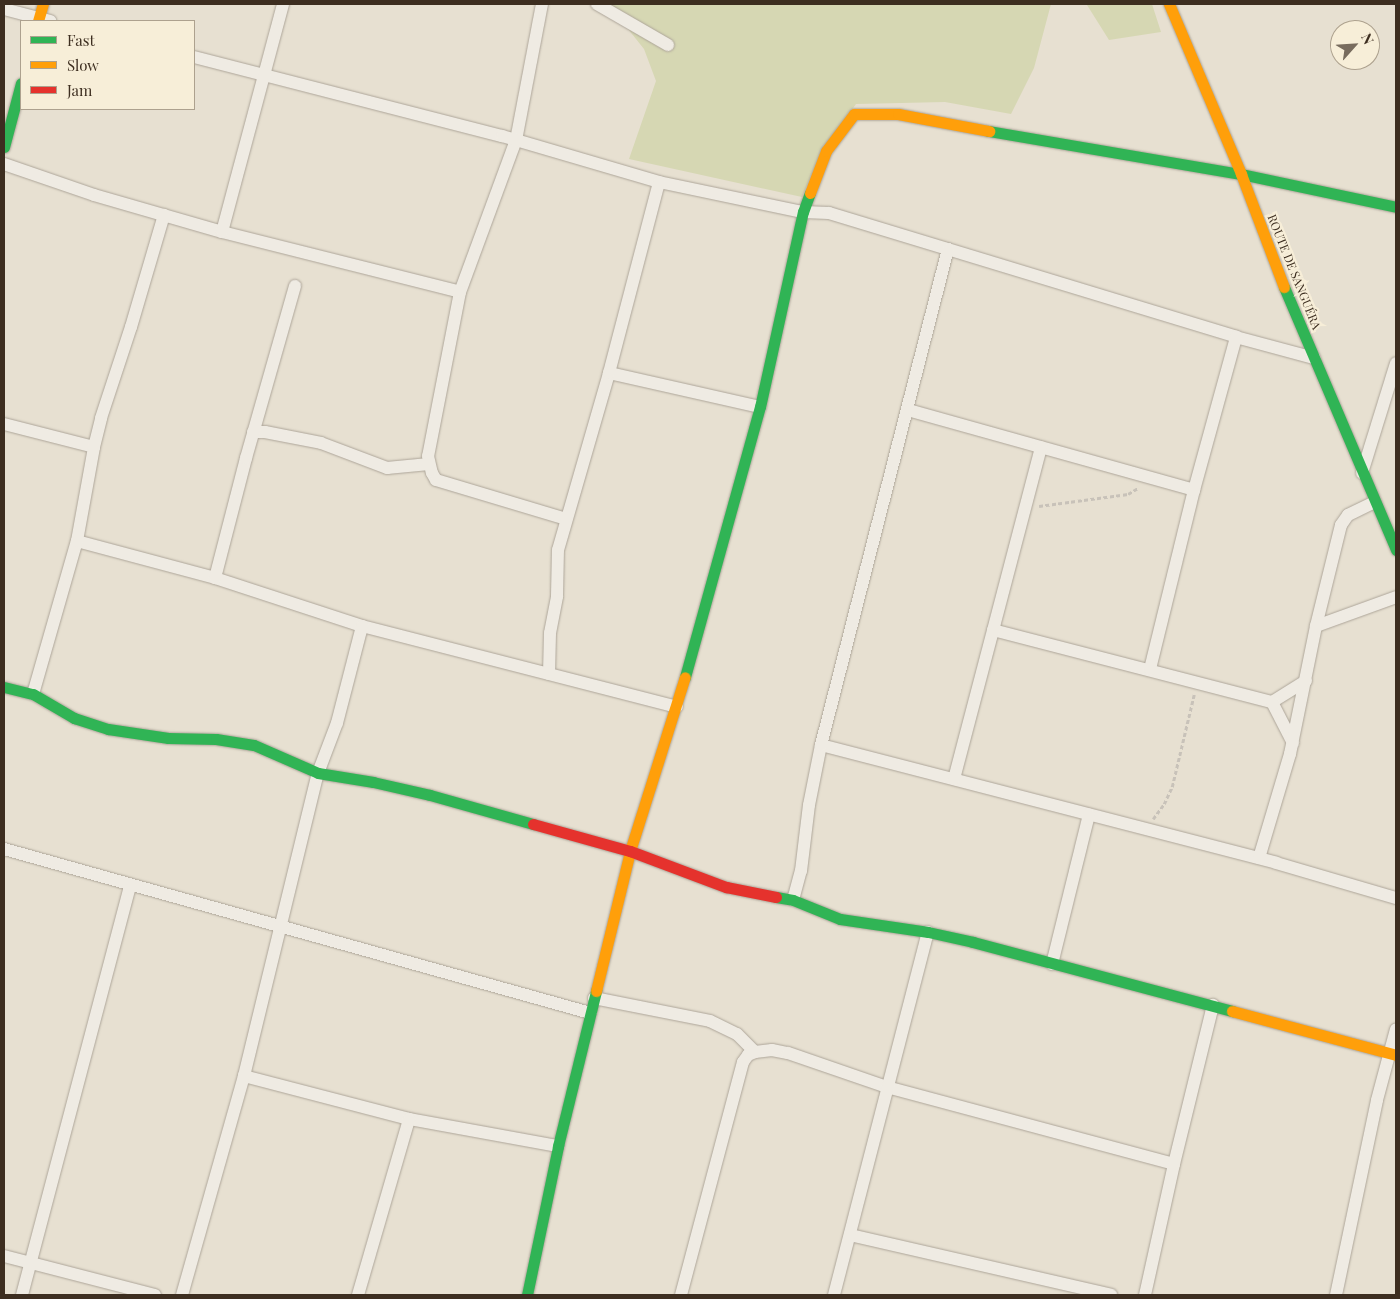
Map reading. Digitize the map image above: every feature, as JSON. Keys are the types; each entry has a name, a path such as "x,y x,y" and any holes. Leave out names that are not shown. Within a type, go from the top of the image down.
{"street":[{"path":"4,9 42,20 43,4"},
{"path":"222,232 283,4"},
{"path":"542,4 516,140 460,292 428,447 429,464 436,480 566,519"},
{"path":"598,4 668,45"},
{"name":"ROUTE DE SANGUÉRA","path":"1169,4 1241,174 1314,358 1396,550"},
{"path":"195,57 516,140 659,182 803,212 829,212 1314,358"},
{"path":"4,147 20,87"},
{"path":"527,1295 558,1146 630,851 677,707 760,406 803,212 826,151 854,114 898,114 1079,148 1241,174 1396,207"},
{"path":"4,164 94,195 222,232 460,292"},
{"path":"549,674 550,633 557,596 558,550 659,182"},
{"path":"33,694 77,541 94,447 164,215"},
{"path":"793,900 801,871 809,805 821,745 948,249"},
{"path":"215,578 253,432 295,286"},
{"path":"1150,670 1194,490 1236,336"},
{"path":"1362,473 1396,363"},
{"path":"608,373 760,406"},
{"path":"908,410 1194,490"},
{"path":"4,424 94,447"},
{"path":"253,432 265,432 321,443 387,468 429,464"},
{"path":"954,779 1041,447"},
{"path":"1259,858 1293,743 1316,626 1342,522 1348,515 1376,502"},
{"path":"77,541 215,578 362,626 677,707"},
{"path":"1316,626 1396,597"},
{"path":"182,1295 244,1076 318,773 337,723 362,626"},
{"path":"993,630 1272,702 1306,681"},
{"path":"4,687 33,694 74,718 108,729 168,738 241,742 265,749 318,773 373,782 430,795 630,851 726,887 793,900 851,922 928,932 1213,1005 1393,1054"},
{"path":"1272,702 1293,743"},
{"path":"821,745 1259,858 1396,898"},
{"path":"1052,964 1089,814"},
{"path":"4,849 590,1013"},
{"path":"22,1295 130,885"},
{"path":"834,1295 928,932"},
{"path":"594,998 710,1021 737,1034 755,1052"},
{"path":"1145,1295 1174,1164 1213,1005"},
{"path":"1336,1295 1357,1190 1393,1054 1396,1029"},
{"path":"681,1295 743,1062 748,1055 755,1052 772,1050 788,1053 887,1087 1174,1164"},
{"path":"244,1076 409,1118 558,1146"},
{"path":"358,1295 409,1118"},
{"path":"850,1235 1111,1295"},
{"path":"4,1256 154,1295"}],"path":[{"path":"1025,507 1128,494 1155,478"},
{"path":"1142,828 1156,816 1172,787 1198,682"}],"green space":[{"path":"608,4 1051,4 1034,68 1011,114 945,102 856,104 821,153 802,197 629,159 656,81 644,49"},
{"path":"1081,4 1152,4 1161,32 1109,40 1087,5"}],"traffic: fast":[{"path":"4,147 20,87"},
{"path":"989,131 1241,174 1396,207"},
{"path":"685,677 760,407 803,212 810,193"},
{"path":"1284,287 1396,550"},
{"path":"4,687 33,694 74,718 108,729 168,738 216,739 254,745 318,773 373,782 430,795 533,824"},
{"path":"776,897 793,900 840,919 928,932 973,942 1232,1011"},
{"path":"527,1295 558,1146 596,991"}],"traffic: slow":[{"path":"38,20 43,4"},
{"path":"1169,4 1241,174 1284,287"},
{"path":"810,193 826,151 854,114 898,114 989,131"},
{"path":"596,991 630,851 685,677"},
{"path":"1232,1011 1396,1055"}],"traffic: jam":[{"path":"533,824 630,851 726,887 776,897"}]}
